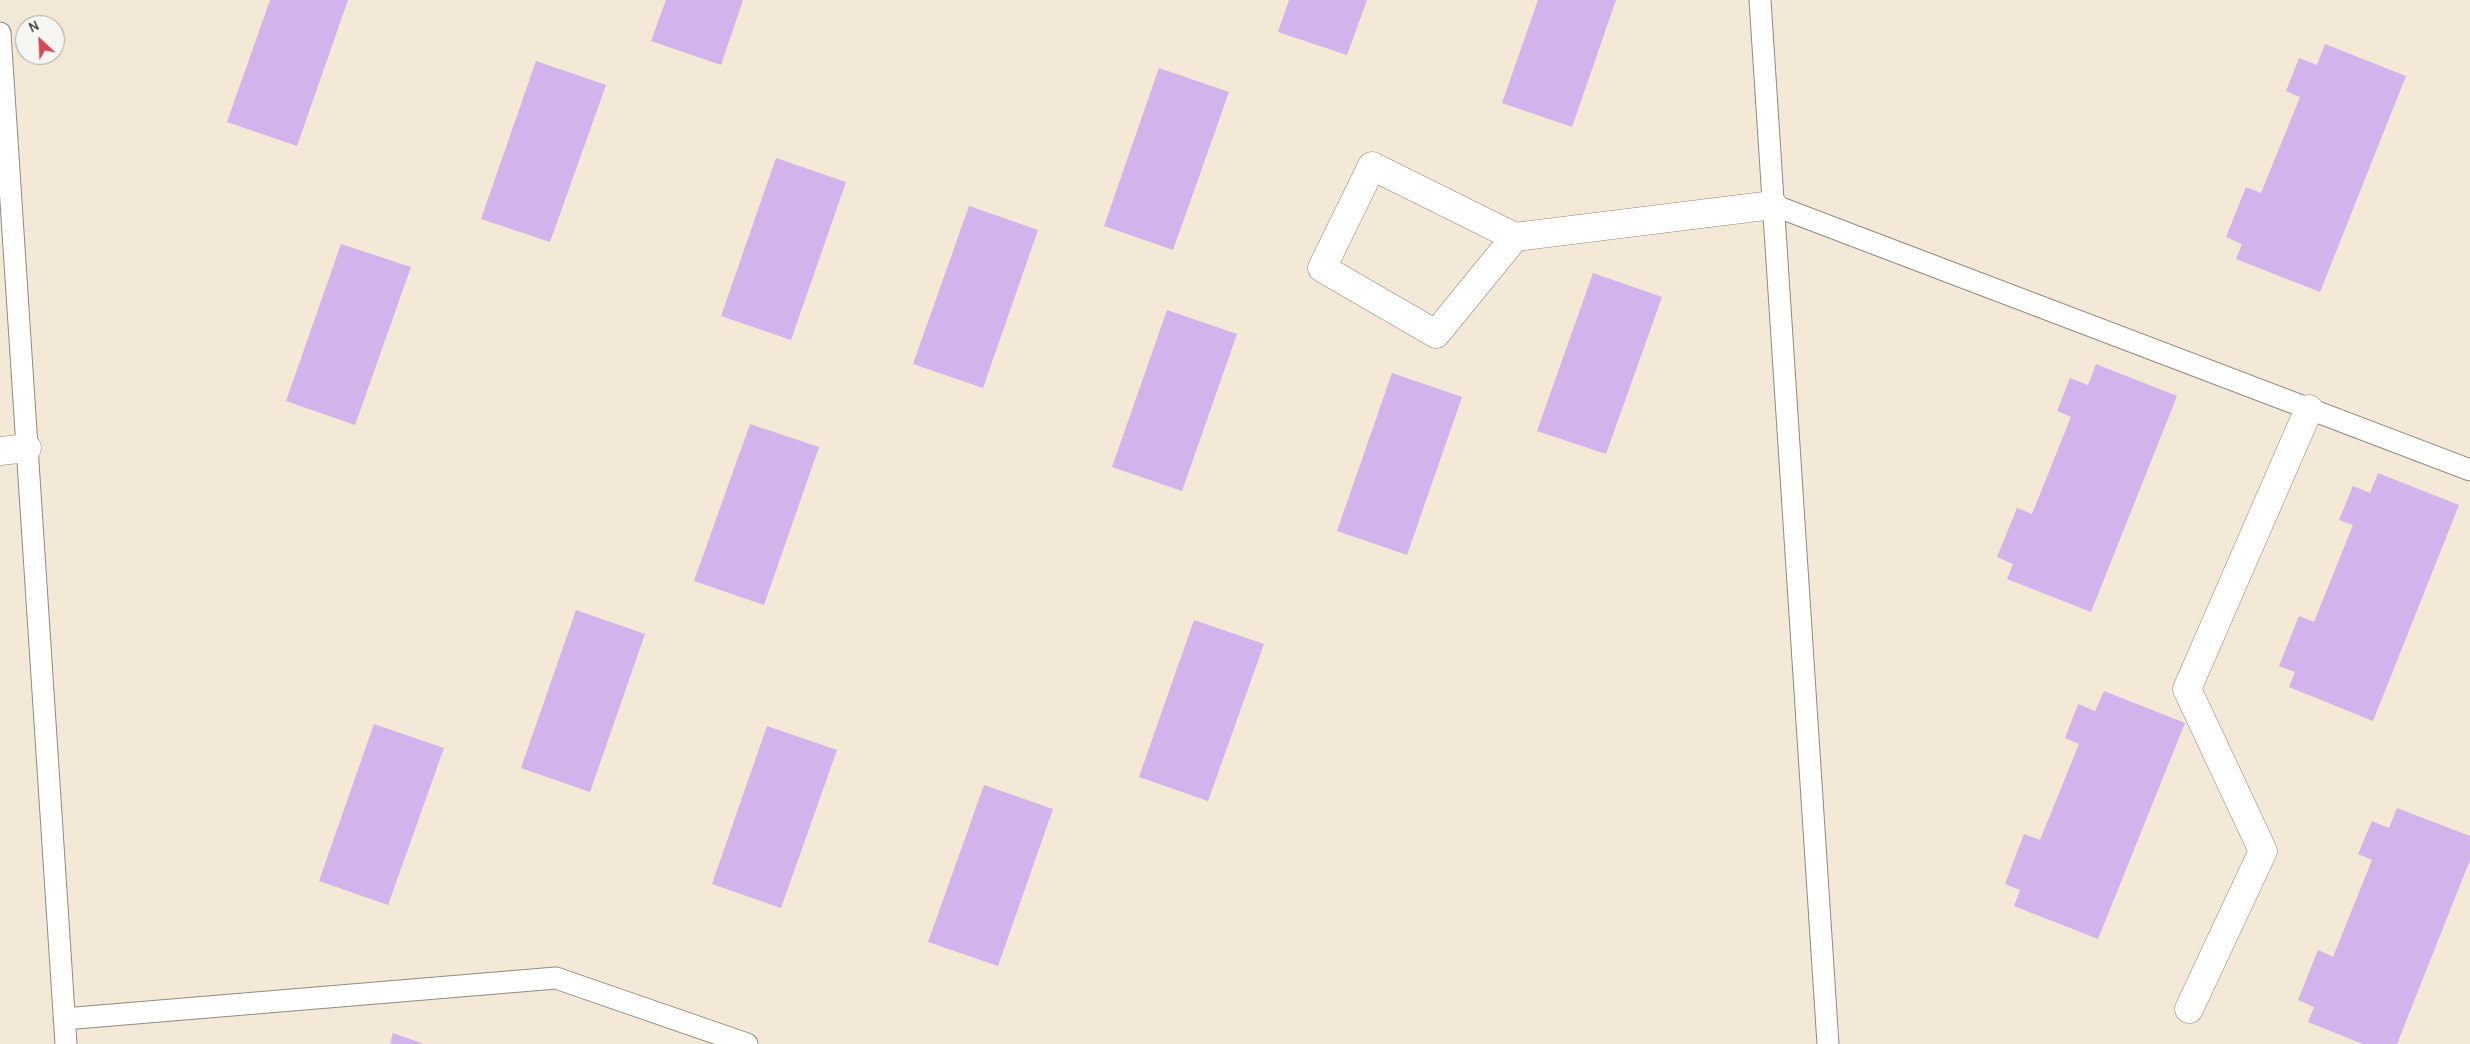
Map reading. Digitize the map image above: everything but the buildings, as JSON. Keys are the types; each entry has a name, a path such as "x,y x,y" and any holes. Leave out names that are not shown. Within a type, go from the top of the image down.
{"street":[{"path":"1515,237 1436,334 1322,268 1372,166 1515,237 1773,205"},
{"path":"2189,1009 2263,851 2187,689 2309,409"},
{"path":"0,451 27,448"}],"lane":[{"path":"1760,0 1828,1044"},
{"path":"0,32 66,1044"},
{"path":"1773,205 2470,470"},
{"path":"64,1019 556,978 747,1044"}]}
